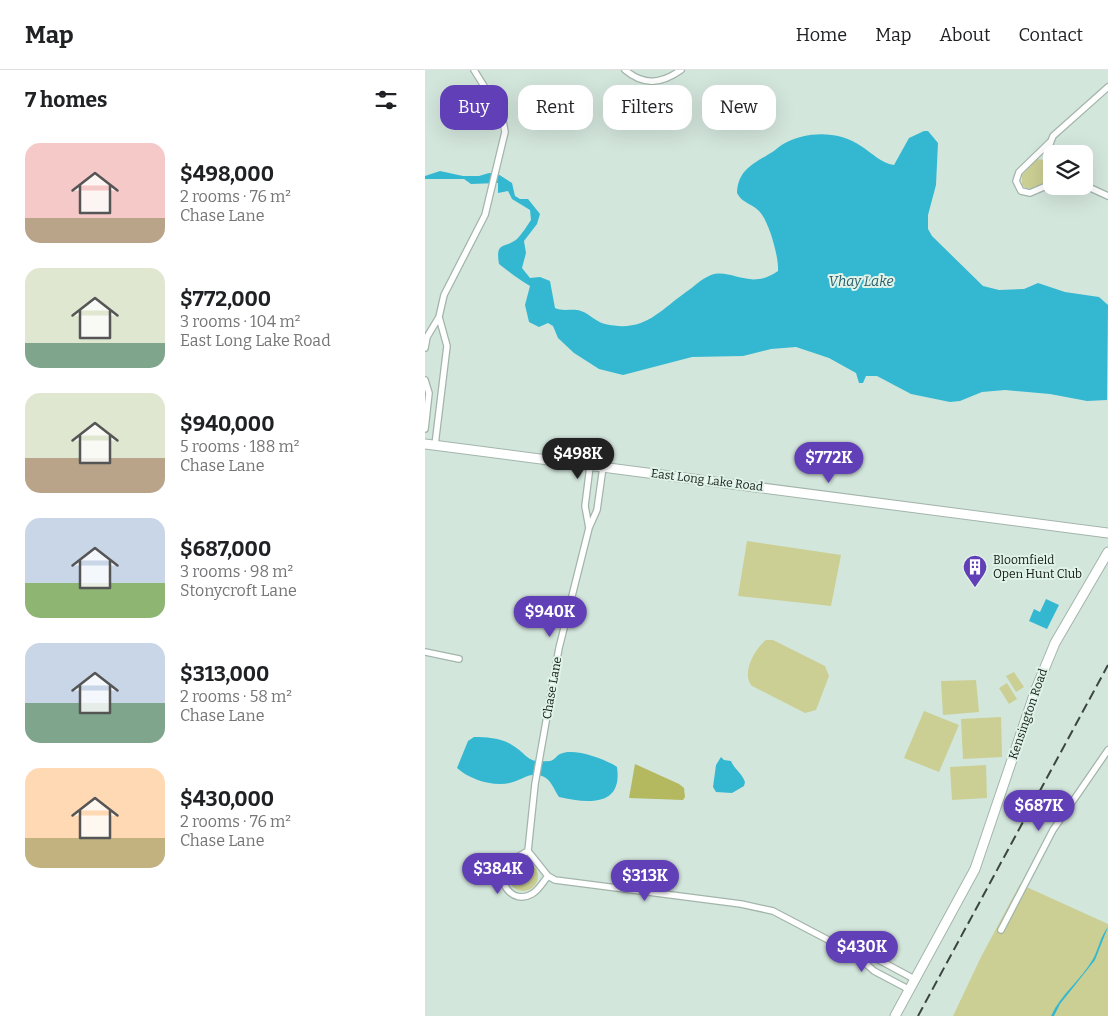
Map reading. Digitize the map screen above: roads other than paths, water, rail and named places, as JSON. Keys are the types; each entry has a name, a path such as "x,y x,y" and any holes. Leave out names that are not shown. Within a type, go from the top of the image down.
{"main road":[{"name":"East Long Lake Road","path":"425,444 1108,533"},
{"name":"Kensington Road","path":"895,1016 975,869 1048,657 1108,552"}],"street":[{"path":"425,348 427,337 439,317 444,295 483,222 491,196 505,132 504,119 474,70"},
{"path":"625,70 643,81 656,82 668,78 681,70"},
{"path":"1047,145 1073,116 1108,87"},
{"path":"1043,149 1019,172 1017,181 1021,191 1030,194 1043,188"},
{"path":"1093,189 1108,196"},
{"path":"435,445 447,342 439,317"},
{"path":"425,380 429,393 425,429"},
{"path":"429,393 440,394"},
{"path":"427,416 437,418"},
{"name":"Chase Lane","path":"589,528 585,506 590,466"},
{"name":"Chase Lane","path":"528,851 535,784 562,632 589,528 597,510 603,468"},
{"path":"425,652 459,660"},
{"path":"1001,930 1053,830 1108,750"},
{"path":"548,876 538,889 526,896 514,895 506,888 501,874 505,864 528,851 548,876 555,880 760,907 785,916 855,954 874,971 909,990"},
{"path":"855,954 879,960 915,980"}],"water":[{"name":"Vhay Lake","path":"928,131 938,143 936,185 928,215 928,229 932,236 983,286 999,290 1024,289 1038,283 1065,292 1099,297 1108,305 1107,400 1087,401 1050,394 1005,390 982,392 960,401 950,402 911,394 877,376 866,376 863,383 859,383 856,373 829,358 796,347 771,349 743,356 692,357 623,375 599,369 574,353 558,338 553,326 548,323 539,327 529,322 525,305 530,286 499,264 498,251 502,246 513,242 521,235 531,220 530,210 512,199 508,191 498,193 498,183 471,184 464,179 425,179 425,176 440,171 463,176 479,176 489,173 498,174 512,183 515,196 520,199 528,199 540,214 537,224 524,241 526,253 522,268 530,278 540,277 550,281 555,308 581,311 605,324 630,326 650,319 711,275 726,274 759,279 768,277 778,271 775,248 763,216 753,206 741,199 737,193 743,173 783,144 803,136 833,135 852,141 881,160 894,165 909,138"},
{"path":"1046,599 1059,605 1047,629 1029,621 1034,609 1040,612"},
{"path":"474,737 499,739 518,749 528,758 536,761 550,761 566,752 581,753 598,758 617,767 617,780 614,790 600,800 580,801 559,797 545,777 537,775 530,775 506,784 483,782 457,768 468,741"},
{"path":"721,757 724,760 731,761 745,782 744,786 732,793 716,792 713,787 716,765"},
{"path":"1108,927 1095,960 1060,1004 1054,1016 1051,1016 1060,1001 1088,967"}],"railway":[{"path":"918,1016 1108,665"}],"place":[{"name":"Bloomfield Open Hunt Club","path":"975,588"}]}
